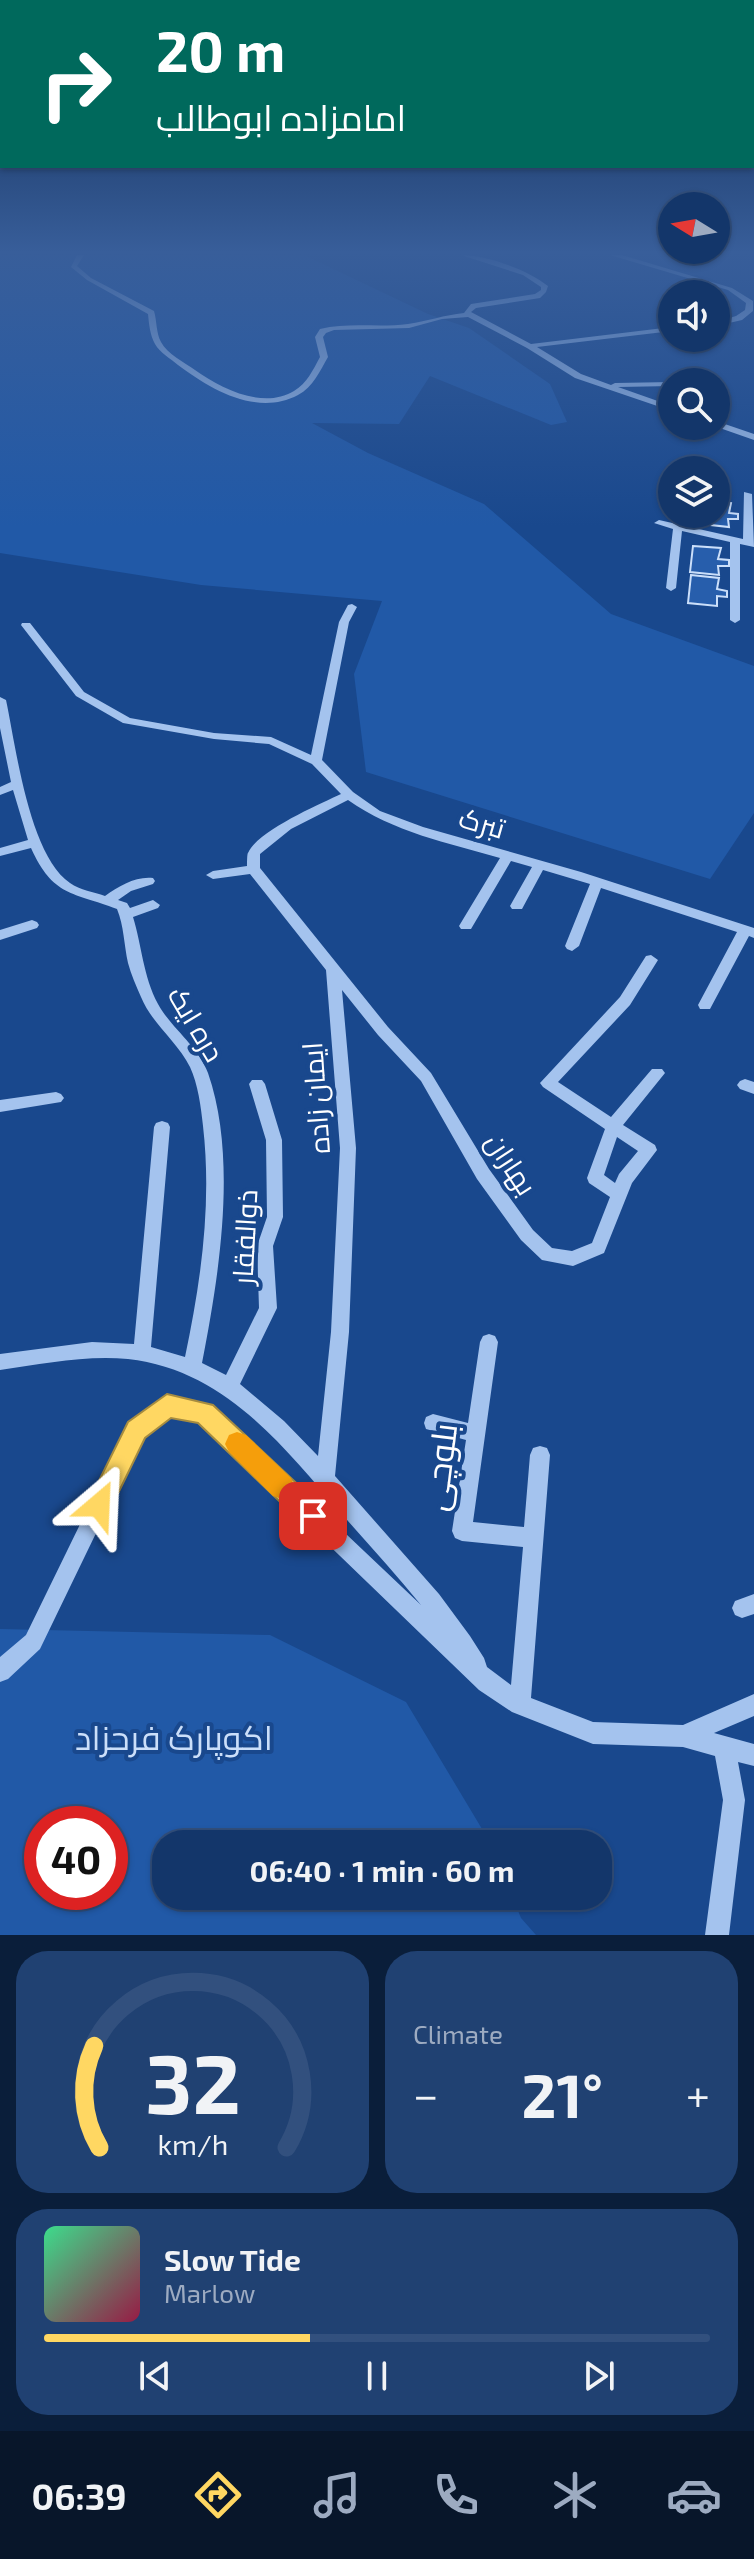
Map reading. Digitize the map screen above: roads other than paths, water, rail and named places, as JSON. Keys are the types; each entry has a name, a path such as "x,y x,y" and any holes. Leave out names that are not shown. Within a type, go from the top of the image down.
{"street":[{"path":"160,345 200,379 243,398 270,401 292,398 308,388 324,357 321,345"},
{"path":"530,346 536,345"},
{"path":"530,346 578,376 658,404"},
{"path":"603,385 658,384"},
{"path":"730,429 754,437"},
{"path":"683,528 751,543 747,494"},
{"path":"671,588 678,528"},
{"path":"735,539 735,620"},
{"path":"316,761 344,622 352,607"},
{"name":"تبرک","path":"26,625 80,694 127,721 214,736 271,741 316,761 349,795 376,814 750,931"},
{"path":"0,700 27,825 36,849 63,884 122,906 127,914 153,905"},
{"path":"0,791 19,783"},
{"path":"333,969 253,869 254,853 267,838 349,795"},
{"path":"0,852 36,849"},
{"path":"466,926 508,855"},
{"path":"517,906 540,864"},
{"path":"213,875 253,869"},
{"path":"108,900 126,888 148,881"},
{"path":"572,946 597,882"},
{"name":"دره ایک","path":"127,914 136,968 154,1012 191,1057 200,1074 211,1138 214,1228 205,1303 192,1368"},
{"path":"0,935 32,925"},
{"path":"705,1005 750,931"},
{"path":"614,1125 548,1083 625,1001 651,960"},
{"name":"بهاران","path":"333,969 383,1031 426,1077 483,1174 527,1235 548,1255 573,1259 598,1248 625,1179 649,1150 614,1125"},
{"name":"ایمان زاده","path":"325,1480 340,1332 348,1148 333,969"},
{"path":"620,1195 595,1178 614,1125 657,1073"},
{"name":"ذوالفقار","path":"229,1387 268,1308 265,1246 275,1217 274,1140 257,1084"},
{"path":"0,1106 56,1098"},
{"path":"142,1353 162,1127"},
{"name":"بلوچی","path":"489,1342 462,1531 534,1538"},
{"path":"0,1362 93,1351 142,1353 192,1368 229,1387 267,1418 450,1621 487,1682"},
{"path":"0,1671 33,1642 136,1430 167,1405 205,1413 487,1682 520,1704 593,1733 683,1736 754,1755"},
{"path":"433,1423 476,1434"},
{"path":"520,1704 540,1455"},
{"path":"683,1736 754,1705"},
{"path":"717,1935 734,1800 725,1748"}],"park label":[{"name":"اکوپارک فرحزاد","path":"174,1738"}]}
